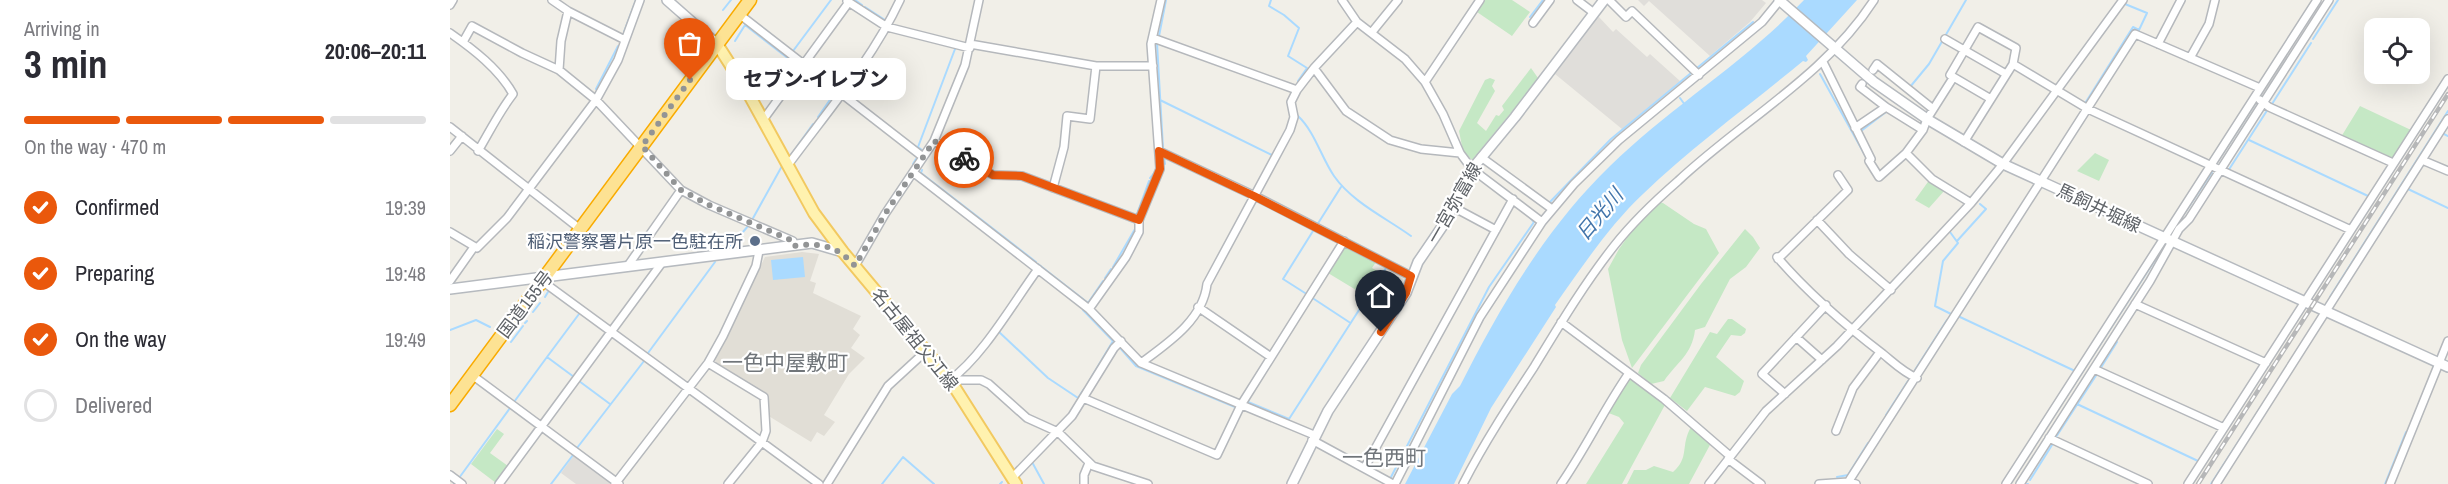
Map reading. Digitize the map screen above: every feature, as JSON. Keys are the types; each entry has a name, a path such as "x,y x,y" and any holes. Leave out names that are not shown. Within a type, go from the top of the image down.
{"highway":[{"name":"国道155号","path":"450,405 750,0"}],"main road":[{"path":"667,0 717,44"},
{"name":"一宮弥富線","path":"1292,484 1313,437 1402,299 1418,262 1446,221 1459,190 1472,169 1515,117 1604,0"},
{"name":"馬飼井堀線","path":"1781,1 1868,77 1927,119 2004,164 2444,365"},
{"name":"名古屋祖父江線","path":"717,44 763,120 814,213 843,252 950,380 1012,481"},
{"path":"450,289 812,243 843,252"}],"street":[{"path":"450,5 453,0"},
{"path":"552,0 568,11 625,40"},
{"path":"450,232 477,248 507,218 596,100 618,60 640,0"},
{"path":"788,165 842,93 887,27 900,0"},
{"path":"855,266 885,214 934,141 970,46 979,0"},
{"path":"1089,309 1126,257 1139,232 1139,220 1160,169 1153,38 1161,0"},
{"path":"1342,0 1357,21 1406,59 1425,82 1443,114 1460,153 1472,169 1542,222"},
{"path":"1372,32 1398,0"},
{"path":"1425,82 1480,0"},
{"path":"1533,22 1550,0"},
{"path":"1577,0 1594,13"},
{"path":"1610,0 1626,17 1632,11 1699,75"},
{"path":"1464,484 1492,432 1561,322 1615,245 1641,215 1680,178 1823,62 1833,48 1859,24 1874,0"},
{"path":"1709,484 1752,426 1853,330 1971,203 2004,164 2123,0"},
{"path":"2158,44 2181,0"},
{"path":"2190,58 2209,24 2215,0"},
{"path":"2006,484 2169,240 2220,170 2327,2 2316,0 2210,166 2169,240 2135,304 2020,484"},
{"path":"763,120 847,1 887,27 970,46 1096,66 1153,66"},
{"path":"914,173 1089,309 1141,363 1313,437 1394,484 1480,317 1552,209 1619,140 1762,22 1781,1"},
{"path":"559,70 561,41 568,11"},
{"path":"739,14 923,157"},
{"path":"1141,363 1175,339 1206,296 1207,284 1290,130 1294,117 1291,102 1297,90 1357,21"},
{"path":"463,42 472,26 559,70 596,100 642,146 681,190 709,205 793,241 794,246"},
{"path":"1964,142 2013,64 2016,48 1978,27 1950,75 1991,99"},
{"path":"450,33 500,76 513,94 496,118 478,151"},
{"path":"1848,483 2135,34 2260,88"},
{"path":"1153,38 1297,90"},
{"path":"1945,39 2006,74"},
{"path":"1823,62 1871,159 1869,161 1879,177 1906,153 1923,130 1927,119 1953,78"},
{"path":"1873,70 1877,64 1933,109"},
{"path":"2013,64 2088,109 2351,230"},
{"path":"1053,188 1064,147 1067,116 1090,119 1096,66"},
{"path":"1314,68 1346,111 1390,140 1421,149 1460,153"},
{"path":"2188,484 2448,79"},
{"path":"1862,84 1860,87 1886,107 1923,130"},
{"path":"2255,96 2263,102 2393,163"},
{"path":"1856,128 1886,107"},
{"path":"2216,484 2448,119"},
{"path":"450,127 580,229"},
{"path":"450,151 462,136"},
{"path":"934,141 993,175 1022,176 1139,220"},
{"path":"1159,151 1254,196 1411,276"},
{"path":"1906,153 1932,179 1971,203"},
{"path":"1481,157 1552,209"},
{"path":"2422,160 2448,171"},
{"path":"1838,175 1848,190 1778,258 1853,330 1909,375 1917,378"},
{"path":"627,267 681,190"},
{"path":"1365,467 1513,199"},
{"path":"1453,207 1496,230"},
{"path":"1817,220 1849,254 1891,290"},
{"path":"1083,398 1217,455 1241,405 1344,241"},
{"path":"450,281 474,247"},
{"path":"472,375 617,483 708,363 756,266 759,251"},
{"path":"499,484 661,264"},
{"path":"950,380 980,349 1038,269"},
{"path":"543,278 611,332 819,484"},
{"path":"2135,304 2266,363"},
{"path":"1785,394 1762,374 1826,305"},
{"path":"1198,308 1271,357"},
{"path":"1561,322 1669,403 1761,484"},
{"path":"1796,337 1822,360"},
{"path":"1012,481 1058,432 1083,398 1114,348 1122,341"},
{"path":"2390,484 2444,365 2448,341"},
{"path":"827,484 888,386 926,351"},
{"path":"1836,431 1853,388 1880,352"},
{"path":"708,363 764,397 766,431 762,442 728,484"},
{"path":"2094,369 2224,428"},
{"path":"1561,484 1584,451 1610,400 1629,373"},
{"path":"950,380 981,380 989,384 1027,418 1058,432 1089,463 1148,484"},
{"path":"2049,438 2148,484"},
{"path":"1084,484 1084,474 1089,463"},
{"path":"450,475 462,484"},
{"path":"1819,484 1856,484"}],"shaded area":[{"path":"1638,0 1762,0 1766,3 1750,22 1710,56 1649,1 1644,6"},
{"path":"1598,16 1613,32 1616,29 1647,57 1650,54 1680,81 1622,129 1555,74"},
{"path":"802,252 819,254 810,281 816,283 813,293 861,316 853,329 860,335 851,348 865,358 849,374 824,415 835,422 824,436 817,432 811,442 767,415 766,395 716,364 715,359 765,257"},
{"path":"574,455 610,484 576,484 561,473"}],"green space":[{"path":"1485,0 1512,0 1530,12 1512,36 1477,12"},
{"path":"1531,68 1538,78 1472,160 1463,151 1459,131 1485,80 1490,78 1495,80 1492,86 1495,91 1477,123 1486,131 1496,115 1499,116 1504,110 1502,106"},
{"path":"2360,106 2411,130 2394,157 2389,159 2341,137"},
{"path":"2095,153 2109,160 2099,181 2077,171"},
{"path":"1930,179 1945,190 1929,208 1915,200"},
{"path":"1658,202 1706,229 1719,253 1632,368 1622,340 1608,269 1642,217"},
{"path":"1745,229 1760,248 1746,267 1730,279 1705,327 1695,330 1691,346 1683,358 1664,381 1651,384 1638,373 1641,365"},
{"path":"1348,247 1376,262 1372,268 1381,273 1366,296 1328,273 1343,250"},
{"path":"1728,319 1732,319 1746,329 1745,333 1741,336 1731,335 1716,357 1744,381 1740,392 1735,396 1705,387 1687,411 1670,398 1710,332 1717,334"},
{"path":"1629,376 1666,403 1622,484 1586,484 1624,423 1619,417 1606,412"},
{"path":"1691,427 1694,427 1711,443 1689,484 1627,484 1634,470 1646,470 1654,466 1673,472 1683,456"},
{"path":"497,429 504,434 490,453 508,466 496,483 471,464"}],"water":[{"name":"日光川","path":"1804,0 1857,0 1806,56 1808,60 1806,62 1803,61 1682,159 1631,206 1596,247 1555,305 1556,307 1491,408 1454,484 1405,484 1452,394 1460,386 1508,298 1565,216 1587,190 1633,144 1758,44"},
{"path":"803,257 805,277 773,280 771,260"}],"waterway":[{"path":"624,32 636,0"},
{"path":"723,10 731,0"},
{"path":"793,51 831,0"},
{"path":"855,0 862,5"},
{"path":"1159,36 1166,0"},
{"path":"1271,0 1269,6 1299,28 1288,56 1307,68 1298,81"},
{"path":"1530,17 1543,0"},
{"path":"1910,87 1929,64 1966,0"},
{"path":"2313,39 2338,0"},
{"path":"2084,105 2133,27 2139,30 2147,13 2125,4"},
{"path":"865,7 885,20"},
{"path":"1697,68 1753,22"},
{"path":"735,41 745,25 798,66"},
{"path":"1157,43 1163,148"},
{"path":"2272,104 2311,43"},
{"path":"596,89 618,46"},
{"path":"922,150 918,147 955,49"},
{"path":"805,72 834,94 818,117"},
{"path":"1549,203 1611,139 1691,73"},
{"path":"1820,74 1866,157"},
{"path":"1680,98 1685,105"},
{"path":"1160,100 1272,155"},
{"path":"2216,164 2256,102"},
{"path":"2228,171 2268,109"},
{"path":"2330,297 2448,111"},
{"path":"1861,131 1886,112"},
{"path":"1298,116 1309,129 1329,169 1341,185 1360,202 1411,236"},
{"path":"789,158 813,124"},
{"path":"2444,134 2448,136"},
{"path":"2249,140 2368,196"},
{"path":"1164,158 1165,164"},
{"path":"913,164 916,159"},
{"path":"752,220 782,166"},
{"path":"922,170 921,173 1036,262"},
{"path":"2176,226 2212,172"},
{"path":"1150,178 1154,173"},
{"path":"1137,214 1149,181"},
{"path":"1317,225 1341,187"},
{"path":"2408,189 2448,208"},
{"path":"1957,241 1986,209 1980,204"},
{"path":"1390,479 1489,287 1534,222 1528,215"},
{"path":"729,248 749,225"},
{"path":"1113,267 1135,229"},
{"path":"1305,293 1283,279 1313,231"},
{"path":"1950,232 1958,243 1943,261 1935,306 1951,314 1950,316"},
{"path":"2010,484 2160,252"},
{"path":"648,353 715,262"},
{"path":"1038,264 1088,303 1103,281"},
{"path":"1248,402 1289,419 1386,268"},
{"path":"1105,278 1111,269"},
{"path":"545,297 548,292"},
{"path":"1314,299 1349,322"},
{"path":"533,312 540,303"},
{"path":"1083,310 1113,341 1088,383"},
{"path":"574,377 547,357 579,314"},
{"path":"1960,317 2075,371"},
{"path":"450,330 476,320 490,327"},
{"path":"1915,370 1947,320"},
{"path":"511,342 523,326"},
{"path":"998,331 1048,378 1078,398 1084,389"},
{"path":"2100,369 2117,342"},
{"path":"1121,349 1136,366 1235,407"},
{"path":"514,402 547,357"},
{"path":"577,448 644,361"},
{"path":"2211,484 2283,373"},
{"path":"2056,437 2097,374"},
{"path":"579,381 610,404"},
{"path":"1886,415 1908,381"},
{"path":"1089,404 1119,417"},
{"path":"2077,404 2198,461"},
{"path":"459,478 510,408"},
{"path":"1872,438 1883,421"},
{"path":"2385,484 2406,432"},
{"path":"1837,477 1848,475 1868,443"},
{"path":"2030,480 2052,445"},
{"path":"551,484 573,455"},
{"path":"882,484 903,457 934,484"},
{"path":"1032,462 1044,484"}],"railway":[{"path":"2198,484 2448,94"}],"way so far":[{"path":"690,80 642,146 681,190 709,205 793,241 794,246 812,243 843,252 855,266 885,214 934,141 964,158"}],"place":[{"name":"セブン-イレブン","path":"690,80"},
{"name":"稲沢警察署片原一色駐在所","path":"755,241"}],"district":[{"name":"一色中屋敷町","path":"785,362"},
{"name":"一色西町","path":"1384,457"}],"route":[{"path":"964,158 993,175 1022,176 1139,220 1160,169 1159,151 1254,196 1411,276 1406,293 1381,332"}]}
